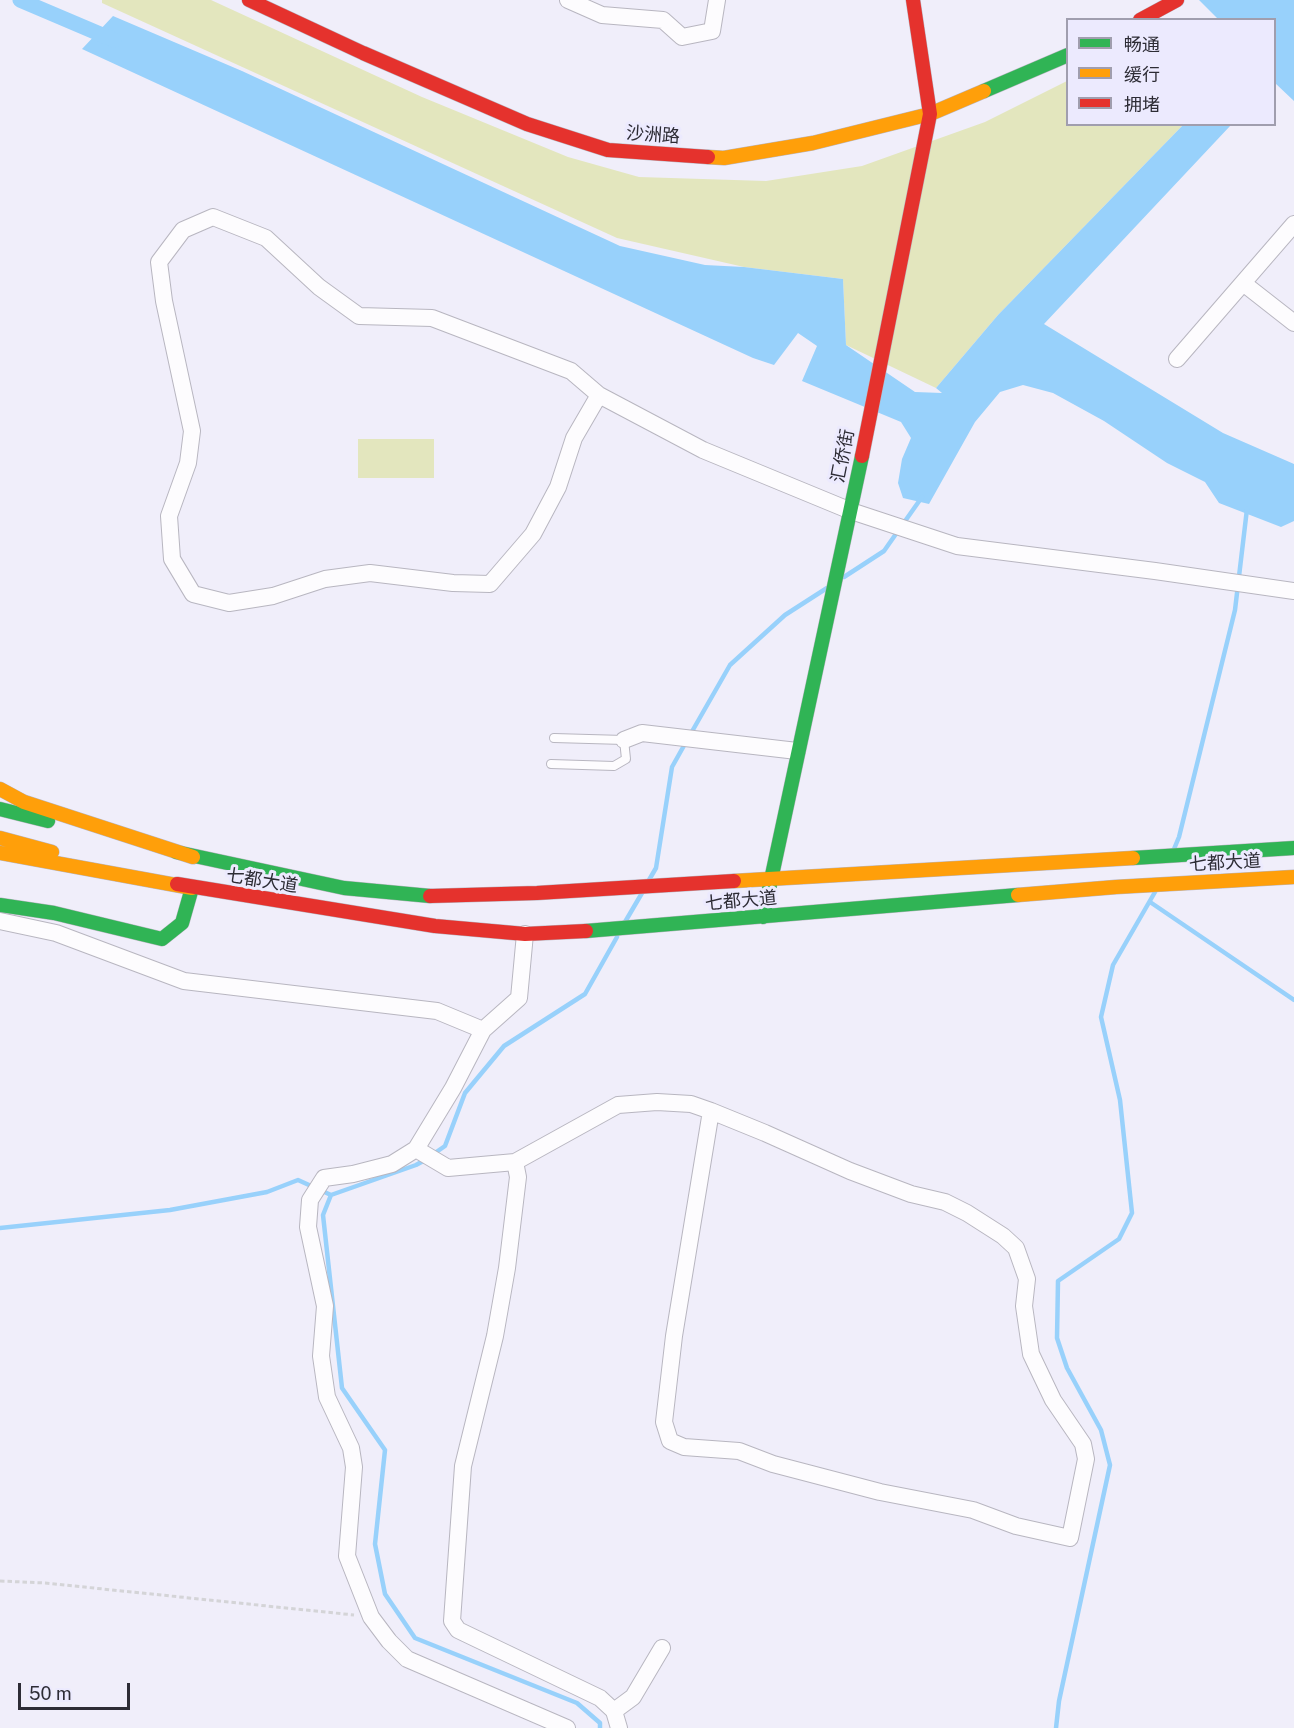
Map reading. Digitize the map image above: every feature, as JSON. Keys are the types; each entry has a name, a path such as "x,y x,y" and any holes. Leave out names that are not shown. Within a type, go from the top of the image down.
{"main road":[{"name":"沙洲路","path":"249,0 363,53 527,124 608,150 724,158 813,143 930,114 1066,56"},
{"name":"汇侨街","path":"763,917 797,751 851,511 930,114 913,0"},
{"path":"1144,18 1177,0"},
{"path":"0,789 24,802 193,856"},
{"path":"0,809 193,856"},
{"path":"0,838 192,888"},
{"name":"七都大道","path":"193,856 344,888 440,897 1294,848"},
{"path":"0,853 192,888"},
{"name":"七都大道","path":"192,888 435,927 556,934 1116,887 1294,877"},
{"path":"0,905 54,913 162,939 182,922 192,888"}],"street":[{"path":"568,0 602,15 663,20 682,37 712,31 717,0"},
{"path":"599,395 574,438 558,487 533,534 490,584 453,583 370,573 325,579 273,596 229,603 193,594 172,559 169,516 188,463 192,431 186,394 179,378 166,312 159,262 183,230 213,217 266,238 319,287 359,316 432,318 571,371 599,395 703,450 851,511 957,546 1294,591"},
{"path":"1176,359 1294,224"},
{"path":"1243,283 1294,323"},
{"path":"624,740 642,733 797,751"},
{"path":"0,921 56,933 184,981 437,1011 483,1030"},
{"path":"525,934 519,998 483,1030 420,1151 392,1164 353,1174 324,1178 310,1200 308,1227 325,1306 321,1356 327,1397 351,1448 354,1467 347,1556 371,1617 389,1641 407,1659 567,1728"},
{"path":"420,1151 448,1168 515,1162 618,1105 657,1102 691,1104 711,1111 850,1171 911,1194 945,1202 994,1230 1016,1248 1027,1279 1024,1306 1031,1354 1053,1400 1083,1444 1086,1459 1070,1538 1016,1526 973,1510 880,1492 773,1464 739,1451 684,1447 670,1441 664,1422 672,1347 711,1111"},
{"path":"515,1162 518,1177 503,1291 495,1336 463,1467 452,1621 458,1630 600,1698 614,1712 619,1728"},
{"path":"614,1712 633,1697 662,1648"}],"lane":[{"path":"551,764 614,766 626,759 624,740 554,738"}],"path":[{"path":"0,1581 45,1583 371,1617"}],"green space":[{"path":"102,0 211,0 422,97 568,157 639,177 766,181 862,166 985,122 1066,82 1066,126 1182,126 998,315 936,388 846,345 843,279 744,267 617,238 102,3"},
{"path":"358,439 434,439 434,478 358,478"}],"water":[{"path":"1199,0 1294,0 1294,101 1276,84 1276,18 1217,18"},
{"path":"113,16 242,71 620,246 705,265 744,267 843,279 846,345 915,392 942,393 936,388 998,315 1182,126 1230,126 1044,324 1223,433 1294,464 1294,521 1281,527 1219,503 1205,482 1167,463 1104,421 1053,393 1023,385 1000,392 975,422 929,504 903,498 898,483 902,459 911,438 901,422 802,381 817,346 798,333 774,365 753,358 82,49"}],"waterway":[{"path":"20,0 114,40"},
{"path":"903,524 922,497"},
{"path":"1174,849 1179,837 1235,610 1247,509"},
{"path":"844,577 884,551 898,531"},
{"path":"690,735 730,665 785,615 827,588"},
{"path":"649,880 656,868 672,767 686,742"},
{"path":"1056,1728 1059,1701 1110,1465 1101,1430 1067,1368 1057,1338 1058,1281 1119,1239 1132,1213 1120,1100 1101,1017 1113,965 1155,892"},
{"path":"625,922 642,893"},
{"path":"1150,902 1294,1000"},
{"path":"432,1155 445,1146 465,1093 504,1046 585,994 617,937"},
{"path":"425,1160 331,1195 323,1215 342,1388 385,1450 375,1544 385,1594 415,1638 577,1703 600,1723 600,1728"},
{"path":"0,1228 170,1210 267,1192 298,1180 331,1195"}],"traffic: fast":[{"path":"984,91 1066,56"},
{"path":"763,917 862,456"},
{"path":"0,809 48,821"},
{"path":"1133,858 1294,848"},
{"path":"176,852 344,888 430,896"},
{"path":"0,905 54,913 162,939 182,923 192,888"},
{"path":"586,931 1018,895"}],"traffic: slow":[{"path":"708,157 724,158 813,143 930,114 984,91"},
{"path":"0,789 24,802 193,857"},
{"path":"0,838 52,852"},
{"path":"0,853 192,888"},
{"path":"734,881 1133,858"},
{"path":"1018,895 1294,877"}],"traffic: jam":[{"path":"249,0 363,53 527,124 608,150 708,157"},
{"path":"862,456 930,114 913,0"},
{"path":"1144,18 1177,0"},
{"path":"430,896 537,893 734,881"},
{"path":"177,884 435,926 525,934 586,931"}]}
